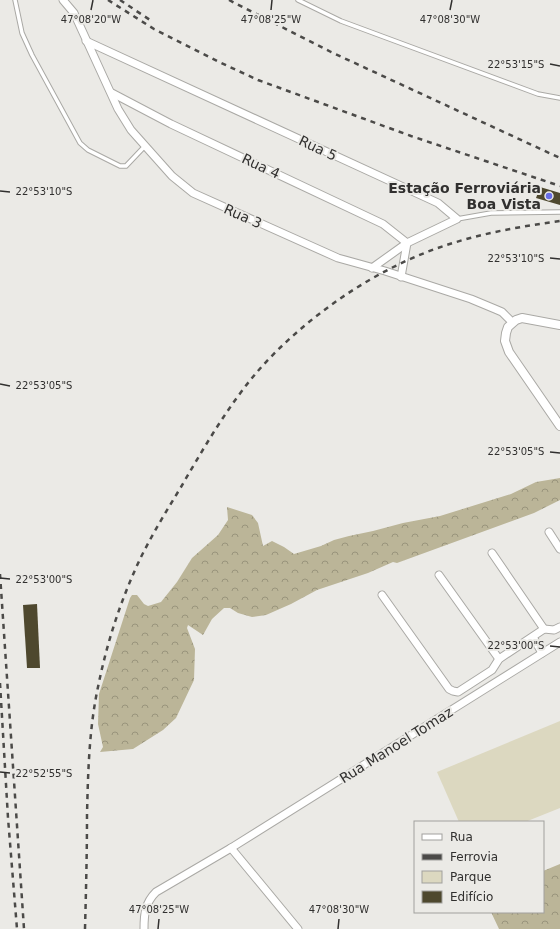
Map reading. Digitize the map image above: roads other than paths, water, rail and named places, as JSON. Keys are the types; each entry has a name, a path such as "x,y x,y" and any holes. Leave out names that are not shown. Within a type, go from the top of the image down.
{"street":[{"name":"Rua 3","path":"63,0 74,13 112,93 118,109 128,125 172,176 192,193 338,258 471,299 502,312 512,322"},
{"name":"Rua 5","path":"86,41 438,203 457,219"},
{"name":"Rua 4","path":"112,93 171,124 383,224 407,243"},
{"path":"372,268 407,243 457,219"},
{"path":"401,277 407,243"},
{"path":"557,326 522,318 512,322 508,327 505,341 509,352 560,426"},
{"path":"548,532 560,549"},
{"path":"492,553 544,629"},
{"path":"439,575 499,659"},
{"path":"382,595 449,689 458,692 492,670 499,659 544,629 554,630 560,627"},
{"path":"533,637 542,653"},
{"name":"Rua Manoel Tomaz","path":"144,929 144,911 146,904 156,892 231,848 560,642"},
{"path":"231,848 298,929"}],"lane":[{"path":"15,0 22,33 32,55 80,143 88,150 120,166 126,166 146,146"},
{"path":"298,0 341,21 538,94 560,98"},
{"path":"457,219 491,213 560,212"}],"railway":[{"path":"108,0 154,29 258,80 411,136 560,186"},
{"path":"120,0 150,20"},
{"path":"229,0 331,52 560,158"},
{"path":"85,929 87,799 93,719 102,670 115,621 134,573 150,539 226,413 257,372 298,331 346,294 372,278 399,264 453,243 506,230 560,221"},
{"path":"0,574 24,929"},
{"path":"0,683 8,818 17,929"}],"place":[{"name":"Estação Ferroviária Boa Vista","path":"549,196"}]}
